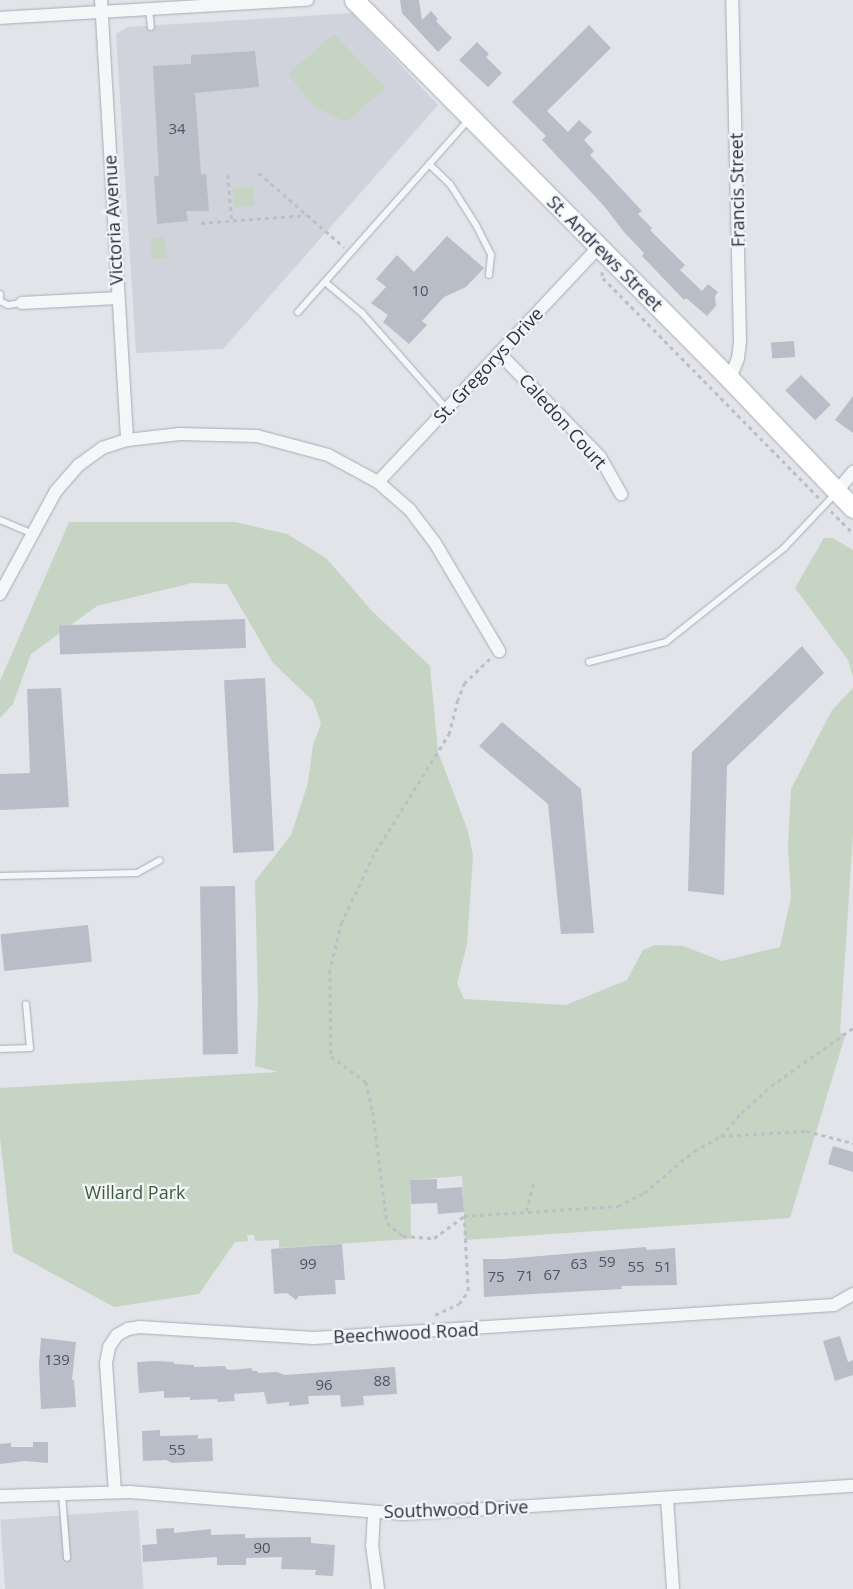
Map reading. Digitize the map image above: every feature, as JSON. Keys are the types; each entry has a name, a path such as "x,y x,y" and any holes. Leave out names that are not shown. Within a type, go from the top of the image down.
{"main road":[{"name":"St. Andrews Street","path":"354,0 730,379 831,498 853,508"}],"street":[{"path":"0,18 101,6 149,10 307,0"},
{"name":"Francis Street","path":"730,379 738,358 740,341 732,0"},
{"name":"Victoria Avenue","path":"101,6 127,440"},
{"name":"St. Gregorys Drive","path":"378,482 599,247"},
{"path":"22,303 117,298"},
{"name":"Caledon Court","path":"499,353 600,457 621,494"},
{"path":"0,594 56,491 79,465 102,448 127,440 180,434 256,436 328,455 378,482 410,510 435,542 499,651"},
{"path":"831,498 853,472"},
{"name":"Beechwood Road","path":"115,1492 106,1363 109,1347 117,1335 128,1329 140,1327 314,1338 834,1305 853,1294"},
{"name":"Southwood Drive","path":"0,1496 115,1492 374,1512 426,1513 853,1486"},
{"path":"667,1498 673,1589"},
{"path":"374,1512 372,1545 378,1589"}],"lane":[{"path":"149,10 151,27"},
{"path":"298,312 471,117"},
{"path":"429,164 450,184 476,225 492,255 489,275"},
{"path":"325,282 362,313 446,409"},
{"path":"0,294 0,301 8,305 22,303"},
{"path":"589,662 666,642 784,548 831,498"},
{"path":"0,520 33,534"},
{"path":"0,876 137,873 160,860"},
{"path":"0,1049 30,1048 26,1004"},
{"path":"62,1493 66,1558"}],"path":[{"path":"259,173 350,253"},
{"path":"228,174 232,221"},
{"path":"201,223 307,215"},
{"path":"602,271 603,278 831,498 853,534"},
{"path":"499,651 465,684 458,700 450,733 374,855 342,922 330,970 331,1056 366,1082 373,1112 387,1223 403,1236 434,1238 464,1216 618,1206 644,1193 694,1151 721,1136 741,1113 771,1086 853,1028"},
{"path":"721,1136 806,1131 853,1143"},
{"path":"526,1211 534,1184"},
{"path":"435,1316 459,1304 468,1290 464,1216"}],"shaded area":[{"path":"352,13 438,105 223,349 136,353 116,34 128,27"},
{"path":"138,1510 144,1589 5,1589 0,1520"}],"green space":[{"path":"334,34 386,88 346,122 315,107 288,74"},
{"path":"253,187 254,206 234,207 233,188"},
{"path":"165,237 167,258 152,259 150,238"},
{"name":"Willard Park","path":"69,522 235,522 287,534 326,558 373,612 430,666 438,752 468,831 473,856 467,945 457,983 464,999 566,1005 627,980 643,950 655,945 683,946 722,961 780,947 791,897 788,845 791,789 832,710 853,688 853,835 840,1033 846,1033 790,1218 465,1240 462,1176 410,1180 411,1239 279,1248 279,1240 255,1241 254,1235 247,1235 248,1241 235,1242 199,1294 114,1307 13,1252 0,1138 0,1088 278,1072 255,1066 258,1002 255,881 291,835 308,783 313,745 321,723 313,701 273,663 227,584 192,583 97,606 31,654 13,704 0,718 0,681"},
{"path":"824,538 833,538 853,550 853,677 848,660 795,588"}],"building":[{"path":"400,0 419,0 422,20 431,11 438,19 436,21 452,38 438,52 402,13"},
{"path":"589,25 611,48 547,111 568,132 579,120 592,132 584,140 594,151 590,155 642,211 638,214 652,228 650,230 685,265 680,270 702,291 708,284 718,292 715,296 716,306 707,316 686,298 684,300 642,256 644,253 624,232 604,206 542,140 546,136 512,102"},
{"path":"477,42 489,54 486,57 502,73 488,87 459,60"},
{"path":"255,51 259,87 195,93 201,174 206,174 209,211 186,211 188,221 157,224 154,176 159,176 153,66 191,64 191,55"},
{"path":"447,236 484,268 466,287 444,297 422,321 427,325 409,344 383,322 388,315 371,303 386,287 376,279 397,255 414,272"},
{"path":"794,341 795,357 772,359 771,343"},
{"path":"801,375 831,405 815,420 785,391"},
{"path":"853,396 853,433 835,420"},
{"path":"245,619 246,648 60,654 59,625"},
{"path":"802,646 824,673 727,766 724,895 688,891 692,752"},
{"path":"265,678 274,851 233,853 224,680"},
{"path":"61,688 69,807 0,810 0,774 30,773 27,689"},
{"path":"502,722 581,789 594,933 561,934 548,804 479,746"},
{"path":"235,886 238,1054 203,1055 200,887"},
{"path":"88,925 92,962 4,971 0,934"},
{"path":"833,1146 853,1152 853,1172 828,1164"},
{"path":"437,1179 437,1189 462,1187 464,1212 438,1214 437,1203 411,1204 410,1180"},
{"path":"342,1244 345,1280 335,1280 336,1294 299,1296 296,1300 287,1293 274,1294 271,1249"},
{"path":"646,1247 647,1250 675,1248 677,1285 621,1286 622,1289 484,1297 483,1259 505,1259"},
{"path":"840,1336 848,1362 853,1360 853,1375 835,1381 823,1341"},
{"path":"41,1338 76,1342 72,1380 74,1380 76,1407 41,1409 39,1365"},
{"path":"156,1361 194,1365 194,1367 225,1366 226,1369 232,1370 252,1368 252,1371 258,1371 258,1373 277,1372 284,1375 395,1367 397,1394 363,1396 364,1405 341,1407 340,1395 308,1396 309,1404 289,1406 289,1402 267,1404 264,1392 234,1394 235,1401 218,1402 217,1399 190,1400 190,1397 164,1398 164,1391 139,1393 137,1362"},
{"path":"160,1430 160,1436 198,1435 198,1439 212,1438 213,1461 172,1463 166,1460 143,1461 142,1431"},
{"path":"33,1442 48,1442 48,1463 25,1461 0,1464 0,1444 11,1443 11,1447 33,1447"},
{"path":"174,1528 174,1533 211,1529 211,1535 245,1534 245,1538 311,1537 311,1543 335,1545 333,1576 315,1575 316,1570 281,1569 282,1557 246,1558 246,1565 217,1565 217,1557 143,1562 142,1545 157,1544 156,1529"}]}
